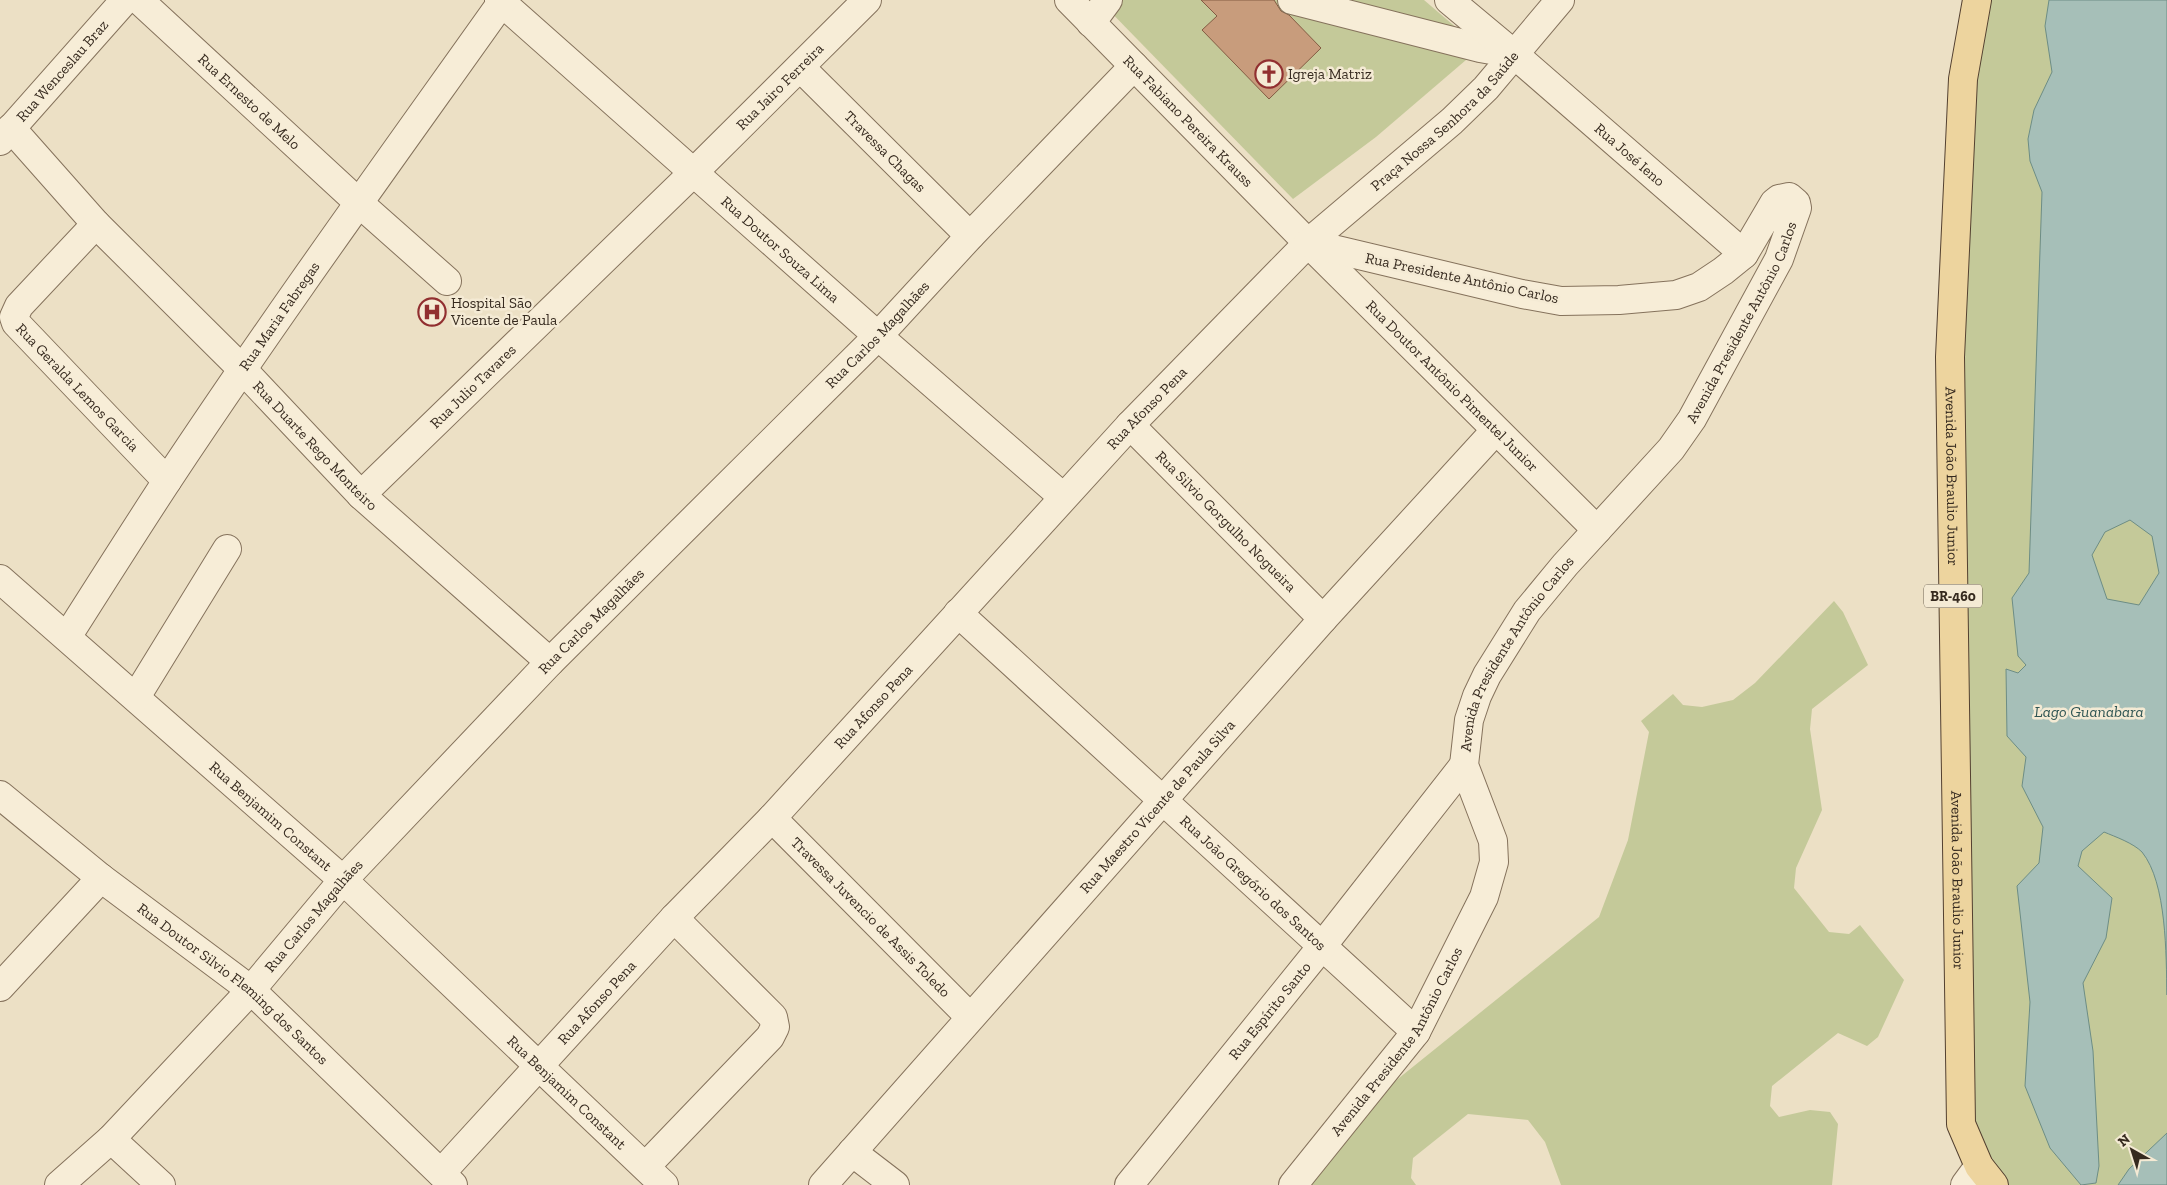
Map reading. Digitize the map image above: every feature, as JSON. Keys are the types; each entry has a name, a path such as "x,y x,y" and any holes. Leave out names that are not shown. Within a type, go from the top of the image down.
{"main road":[{"name":"Avenida João Braulio Junior","path":"1977,0 1963,79 1950,357 1961,1124 1979,1179"}],"street":[{"name":"Rua Wenceslau Braz","path":"6,135 125,0"},
{"name":"Rua Ernesto de Melo","path":"139,0 359,203 447,281"},
{"name":"Rua Jairo Ferreira","path":"694,172 867,0"},
{"name":"Rua Fabiano Pereira Krauss","path":"1069,0 1308,243"},
{"path":"1091,23 1108,0"},
{"path":"1292,0 1480,48 1515,54 1560,0"},
{"name":"Praça Nossa Senhora da Saúde","path":"1308,243 1452,121 1486,88 1515,54 1450,0"},
{"name":"Rua Maria Fabregas","path":"67,637 167,481 501,1"},
{"name":"Rua Doutor Souza Lima","path":"501,1 878,336 1063,497"},
{"name":"Rua José Ieno","path":"1515,54 1744,254"},
{"name":"Rua Carlos Magalhães","path":"58,1185 111,1139 251,990 343,880 550,662 878,336 970,236 1134,66"},
{"name":"Travessa Chagas","path":"800,67 970,236"},
{"name":"Rua Duarte Rego Monteiro","path":"6,135 243,370 361,495 550,662"},
{"name":"Rua Julio Tavares","path":"361,495 694,172"},
{"name":"Rua Presidente Antônio Carlos","path":"1308,243 1522,294 1562,301 1619,300 1676,295 1699,287 1723,272 1744,254 1774,203 1783,197"},
{"name":"Avenida Presidente Antônio Carlos","path":"1293,1185 1416,1032 1484,897 1494,862 1493,841 1464,765 1469,720 1477,696 1487,676 1527,611 1565,564 1671,449 1707,394 1779,259 1786,241 1797,208 1796,203 1789,197 1783,197"},
{"name":"Rua Geralda Lemos Garcia","path":"96,224 19,306 14,317 16,323 167,481"},
{"name":"Rua Afonso Pena","path":"447,1179 540,1066 674,918 772,818 1130,425 1308,243"},
{"name":"Rua Doutor Antônio Pimentel Junior","path":"1308,243 1597,530"},
{"name":"Rua Silvio Gorgulho Nogueira","path":"1130,425 1323,619"},
{"name":"Rua Maestro Vicente de Paula Silva","path":"823,1185 970,1016 1323,619 1496,431"},
{"path":"136,697 227,549"},
{"name":"Rua Benjamim Constant","path":"0,579 343,880 655,1176"},
{"name":"Rua João Gregório dos Santos","path":"958,613 1416,1032"},
{"name":"Rua Espírito Santo","path":"1129,1185 1323,946 1464,765"},
{"name":"Rua Doutor Silvio Fleming dos Santos","path":"0,795 101,878 251,990 447,1179"},
{"name":"Travessa Juvencio de Assis Toledo","path":"772,818 970,1016"},
{"path":"0,987 101,878"},
{"path":"655,1176 770,1037 775,1027 773,1017 674,918"},
{"path":"111,1139 161,1185"},
{"path":"852,1152 895,1185"}],"green space":[{"path":"1099,0 1424,0 1480,48 1376,137 1293,199"},
{"path":"1977,0 2167,0 2167,1185 1994,1185 1961,1124 1963,79"},
{"path":"1834,601 1843,612 1868,665 1812,709 1810,729 1822,810 1796,868 1794,888 1829,932 1849,934 1860,925 1904,980 1878,1037 1867,1046 1838,1033 1772,1086 1770,1106 1779,1117 1810,1110 1830,1112 1838,1124 1832,1185 1561,1185 1545,1142 1528,1120 1468,1114 1413,1158 1411,1178 1416,1185 1296,1185 1368,1103 1599,917 1628,840 1649,732 1641,721 1673,694 1683,705 1702,707 1733,700 1755,683"}],"water":[{"name":"Lago Guanabara","path":"2049,0 2167,0 2167,995 2164,920 2161,900 2150,865 2142,852 2134,846 2104,832 2082,851 2078,866 2112,898 2106,938 2083,983 2093,1051 2099,1166 2096,1183 2081,1185 2050,1148 2025,1086 2030,1002 2017,886 2039,863 2043,827 2022,786 2026,757 2007,736 2006,669 2018,673 2026,665 2018,656 2012,598 2029,573 2042,192 2030,161 2028,139 2034,110 2052,72 2045,26","holes":["2130,520 2152,536 2159,573 2139,605 2107,599 2092,555 2105,532"]},
{"path":"2167,1133 2167,1185 2118,1185 2129,1169"}],"building":[{"name":"Igreja Matriz","path":"1201,0 1274,0 1281,11 1289,15 1321,48 1269,99 1202,30 1217,16"}],"place":[{"name":"Igreja Matriz","path":"1269,74"},
{"name":"Hospital São Vicente de Paula","path":"432,312"}]}
